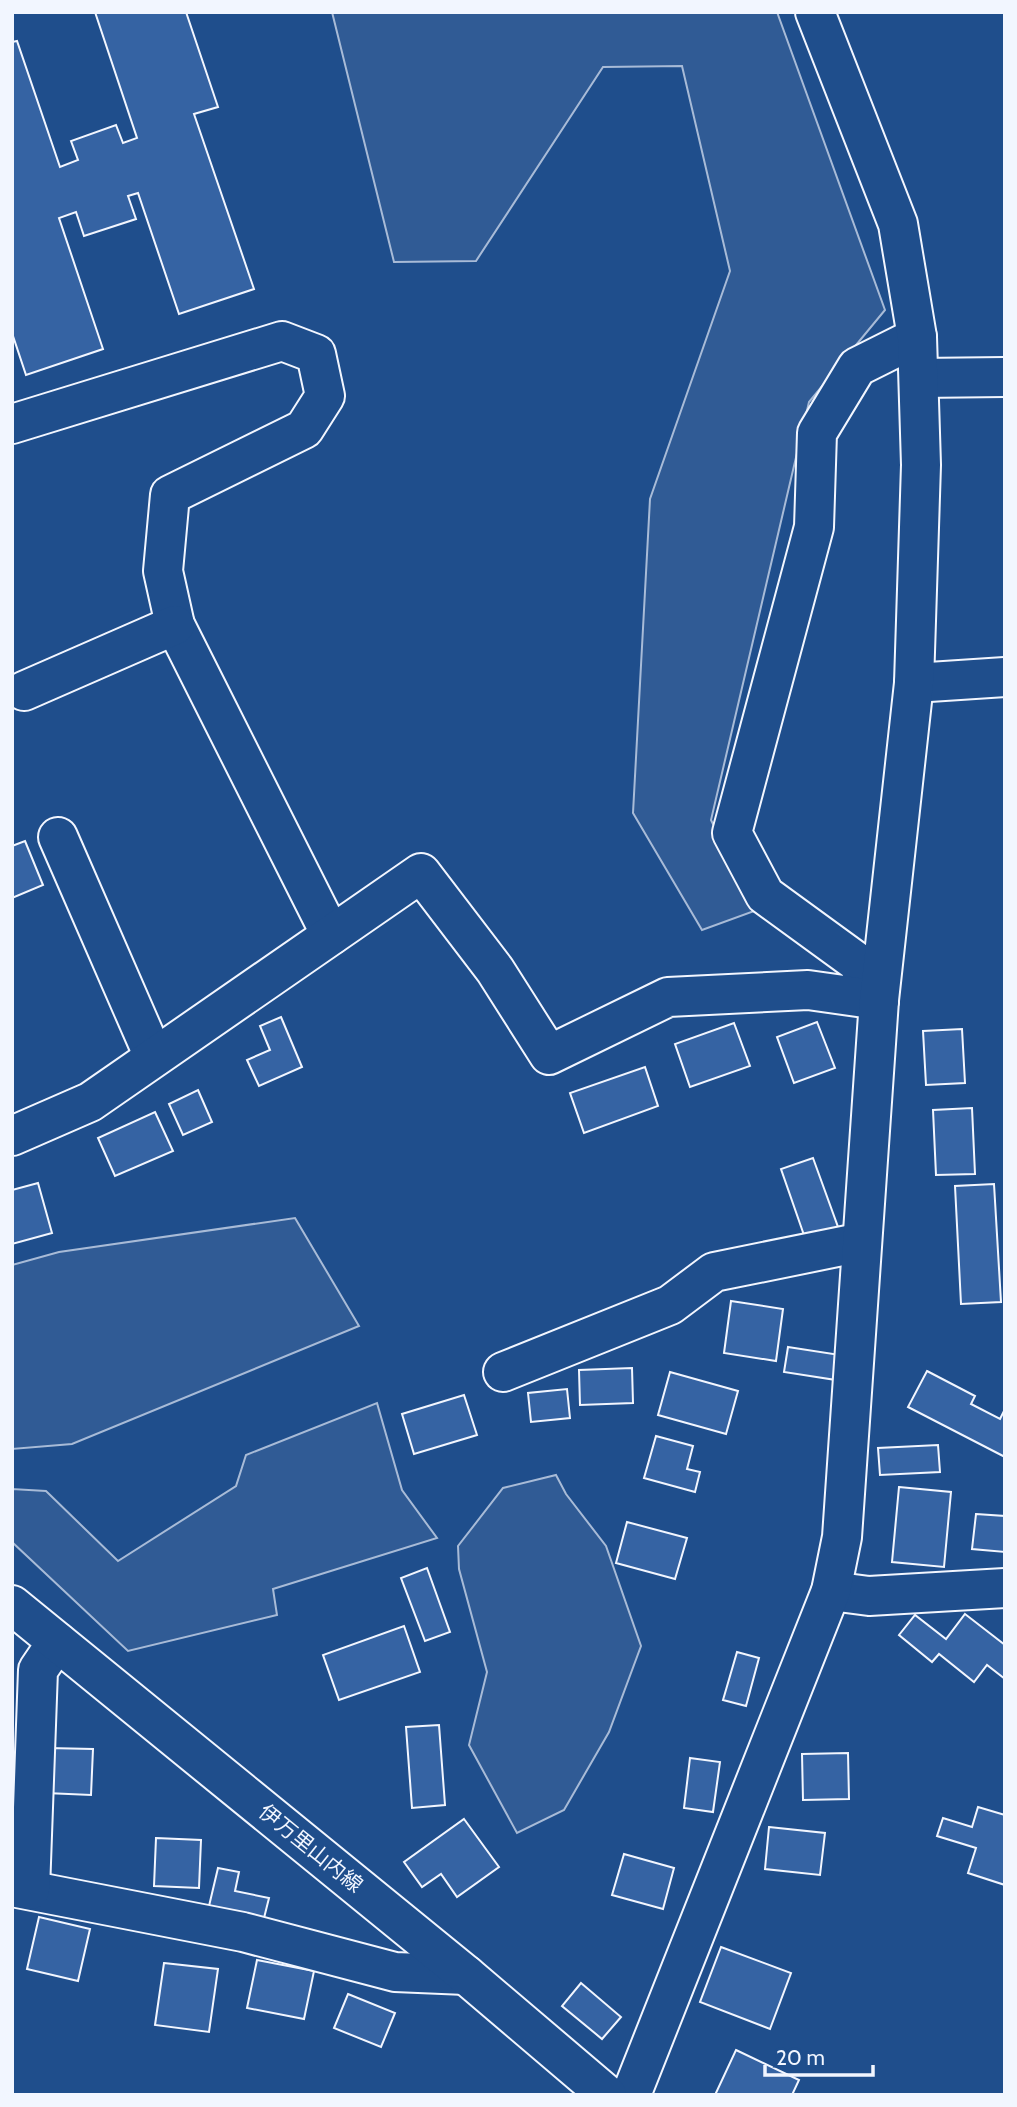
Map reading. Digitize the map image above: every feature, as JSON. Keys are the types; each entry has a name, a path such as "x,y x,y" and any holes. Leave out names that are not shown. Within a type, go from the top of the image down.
{"street":[{"path":"610,2094 831,1591 842,1537 879,1000 914,683 921,466 917,337 898,223 815,12"},
{"path":"879,1000 856,962 765,895 732,833 814,527 817,433 857,368 917,337"},
{"path":"12,424 282,341 316,354 325,396 304,429 170,495 163,571 175,625 331,935"},
{"path":"919,379 1005,377"},
{"path":"24,691 175,625"},
{"path":"914,683 1005,677"},
{"path":"58,837 155,1057"},
{"path":"12,1136 90,1102 421,873 495,970 550,1055 668,997 808,990 879,1000"},
{"path":"503,1371 670,1305 714,1272 862,1242"},
{"path":"831,1591 869,1596 1005,1588"},
{"name":"伊万里山内線","path":"12,1605 610,2094"},
{"path":"57,1642 38,1670 21,1888 243,1931 395,1972 466,1975"}],"shaded area":[{"path":"332,12 777,12 885,310 809,402 711,820 757,910 702,930 633,813 650,499 730,271 682,66 603,67 476,261 394,262"},
{"path":"295,1218 359,1326 72,1444 12,1449 12,1265 59,1252"},
{"path":"377,1403 402,1490 437,1538 273,1589 277,1615 128,1651 12,1542 12,1489 46,1491 118,1561 236,1486 246,1455"},
{"path":"556,1475 566,1494 606,1546 641,1646 609,1732 564,1810 517,1833 469,1745 487,1672 459,1569 458,1546 503,1488"}],"building":[{"path":"95,12 186,12 218,107 194,114 254,289 179,314 138,193 128,196 136,219 84,236 76,212 59,218 103,349 26,375 12,333 12,42 17,41 60,167 78,160 71,141 116,125 123,143 137,138"},
{"path":"25,841 43,885 12,898 12,846"},
{"path":"281,1017 302,1067 259,1086 247,1060 270,1050 260,1026"},
{"path":"817,1022 835,1068 794,1083 777,1037"},
{"path":"734,1023 750,1066 690,1087 675,1044"},
{"path":"962,1029 965,1083 926,1085 923,1031"},
{"path":"645,1067 658,1106 584,1133 570,1093"},
{"path":"198,1090 212,1122 183,1135 169,1104"},
{"path":"972,1108 975,1174 936,1175 933,1110"},
{"path":"155,1112 173,1151 115,1176 98,1138"},
{"path":"813,1158 838,1227 805,1238 781,1169"},
{"path":"38,1183 52,1233 12,1244 12,1190"},
{"path":"994,1184 1001,1302 961,1304 955,1186"},
{"path":"731,1301 783,1309 776,1361 724,1353"},
{"path":"788,1347 840,1355 836,1380 784,1372"},
{"path":"632,1368 633,1403 580,1405 579,1370"},
{"path":"927,1371 975,1396 971,1404 1000,1419 1005,1409 1005,1457 908,1407"},
{"path":"670,1372 738,1391 726,1434 658,1415"},
{"path":"567,1389 570,1418 531,1422 528,1393"},
{"path":"464,1395 477,1435 414,1454 402,1414"},
{"path":"656,1436 693,1446 687,1469 700,1472 695,1492 644,1478"},
{"path":"938,1445 940,1472 880,1475 878,1448"},
{"path":"899,1487 951,1492 944,1567 892,1562"},
{"path":"976,1514 1005,1516 1005,1552 972,1549"},
{"path":"627,1522 687,1538 675,1579 616,1563"},
{"path":"427,1568 450,1632 425,1641 401,1578"},
{"path":"965,1614 1005,1645 1005,1679 987,1665 974,1682 939,1654 932,1662 899,1635 915,1615 946,1639"},
{"path":"404,1626 420,1672 339,1700 323,1655"},
{"path":"737,1652 759,1658 746,1706 723,1700"},
{"path":"439,1725 445,1805 412,1808 406,1727"},
{"path":"48,1748 93,1749 91,1795 46,1793"},
{"path":"848,1753 849,1799 803,1800 802,1754"},
{"path":"690,1758 720,1762 713,1812 684,1808"},
{"path":"978,1807 1005,1815 1005,1885 968,1873 976,1848 937,1836 943,1818 972,1827"},
{"path":"464,1819 499,1867 457,1897 441,1874 422,1887 404,1862"},
{"path":"769,1827 825,1833 820,1875 765,1869"},
{"path":"156,1838 201,1840 199,1888 154,1886"},
{"path":"624,1854 674,1868 663,1909 612,1895"},
{"path":"218,1868 239,1872 235,1891 269,1898 264,1918 209,1906"},
{"path":"39,1917 90,1929 78,1981 27,1969"},
{"path":"721,1947 791,1973 770,2029 700,2002"},
{"path":"257,1960 314,1971 304,2019 247,2008"},
{"path":"164,1963 218,1969 209,2032 155,2025"},
{"path":"581,1983 621,2017 602,2039 562,2006"},
{"path":"348,1994 395,2013 381,2047 334,2028"},
{"path":"736,2050 799,2080 792,2095 715,2095"}]}
